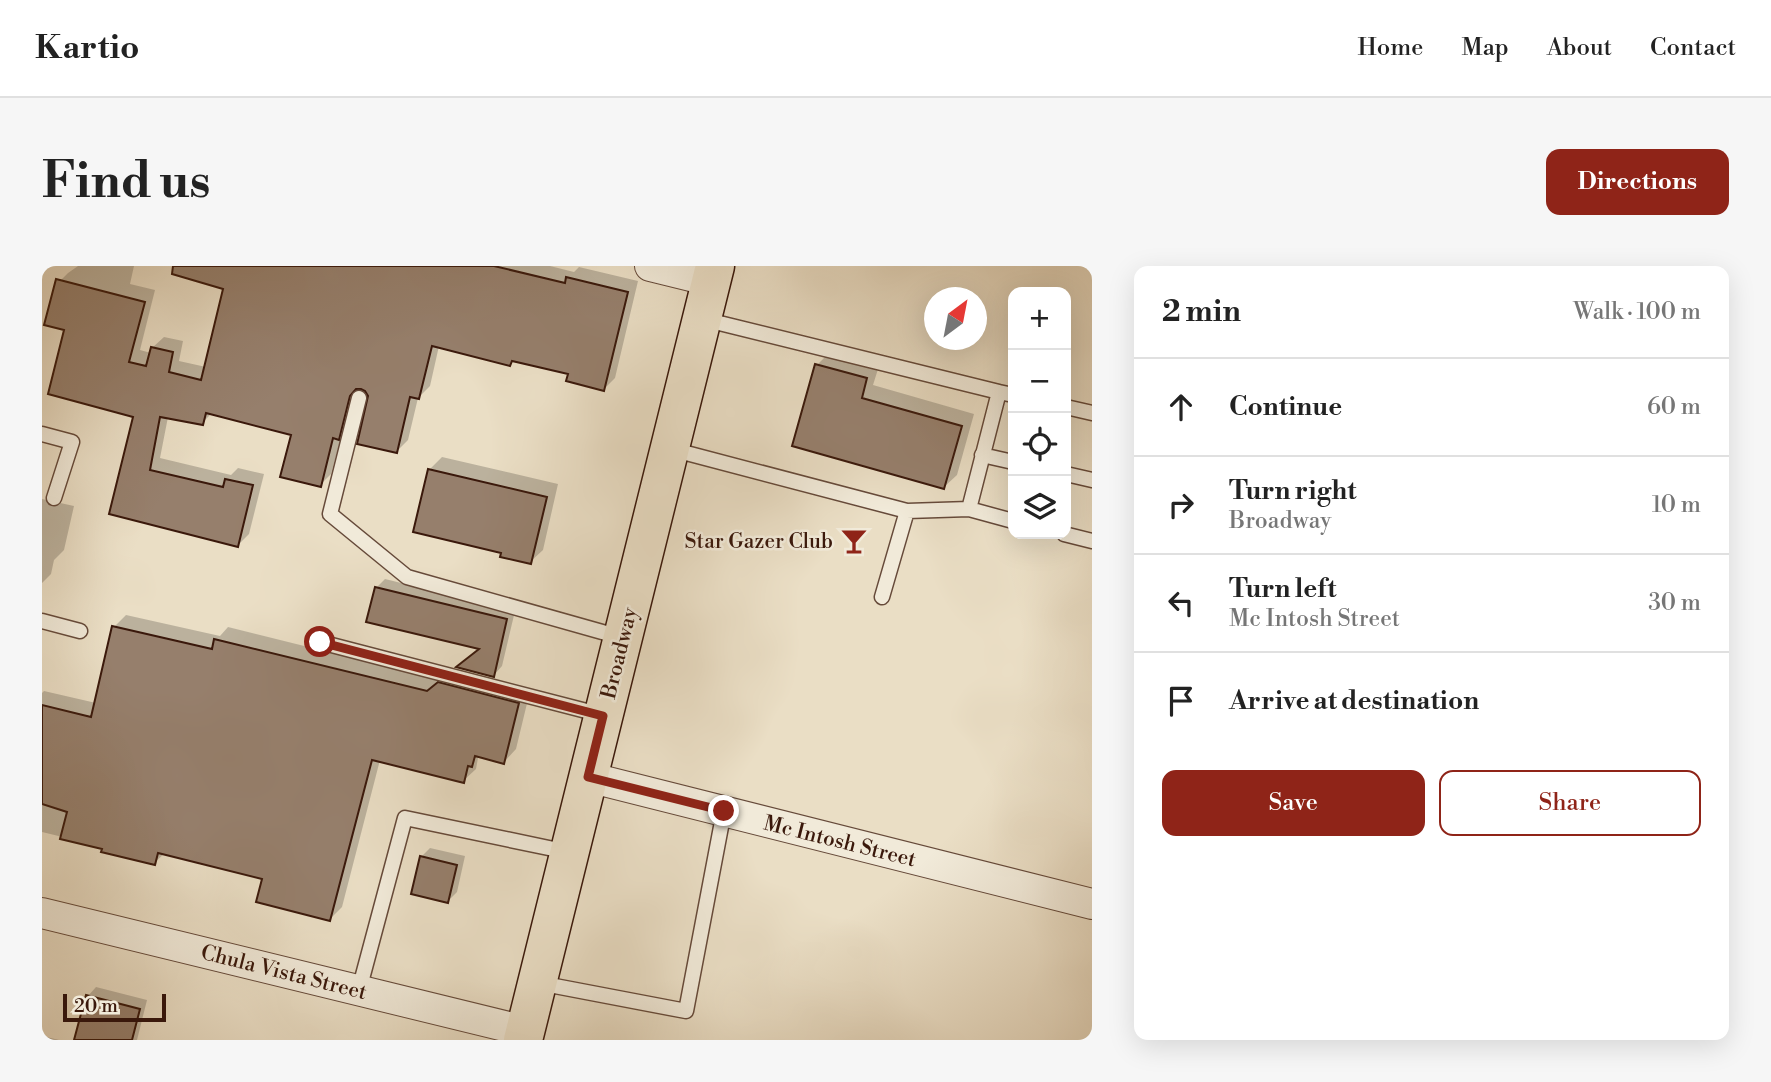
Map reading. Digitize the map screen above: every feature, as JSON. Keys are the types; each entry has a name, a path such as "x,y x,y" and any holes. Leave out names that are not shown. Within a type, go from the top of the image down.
{"main road":[{"name":"Broadway","path":"524,1036 713,274"}],"street":[{"path":"650,266 713,274"},
{"name":"Mc Intosh Street","path":"588,777 1092,904"},
{"name":"Chula Vista Street","path":"42,913 359,990 524,1036"}],"lane":[{"path":"701,318 1006,393 982,455 969,509"},
{"path":"359,398 330,513 407,577 623,637"},
{"path":"1071,408 1092,413"},
{"path":"42,434 72,442 54,498"},
{"path":"669,448 907,511 969,509 1008,520"},
{"path":"982,455 1008,461"},
{"path":"1071,475 1092,480"},
{"path":"882,597 907,511"},
{"path":"1071,536 1092,541"},
{"path":"42,621 80,631"},
{"path":"320,642 603,716"},
{"path":"537,982 687,1011 724,811"},
{"path":"359,990 405,818 569,853"}],"building":[{"path":"173,266 494,266 565,283 566,277 628,292 604,391 566,381 568,374 512,361 510,366 432,346 419,399 410,397 397,453 357,444 368,396 365,391 356,389 350,396 339,440 333,438 321,487 280,477 291,435 206,413 203,425 160,417 150,470 223,487 225,479 253,485 238,547 109,514 133,417 48,394 64,330 44,325 56,279 145,302 129,362 146,366 151,347 173,352 169,372 201,380 223,289 172,274"},
{"path":"815,364 867,378 862,398 962,426 944,489 792,446"},
{"path":"428,469 547,497 531,564 500,557 501,553 413,532"},
{"path":"375,587 507,619 494,677 456,667 479,649 366,622"},
{"path":"112,626 212,649 214,639 427,691 438,682 519,703 504,764 475,756 472,767 468,766 464,783 372,760 330,921 256,902 262,879 158,853 155,865 60,839 67,812 42,804 42,705 91,717"},
{"path":"420,856 457,865 448,903 411,894"},
{"path":"86,995 140,1009 132,1040 74,1040"}],"place":[{"name":"Star Gazer Club","path":"854,541"}],"route":[{"path":"320,642 603,716 588,777 724,811"}]}
